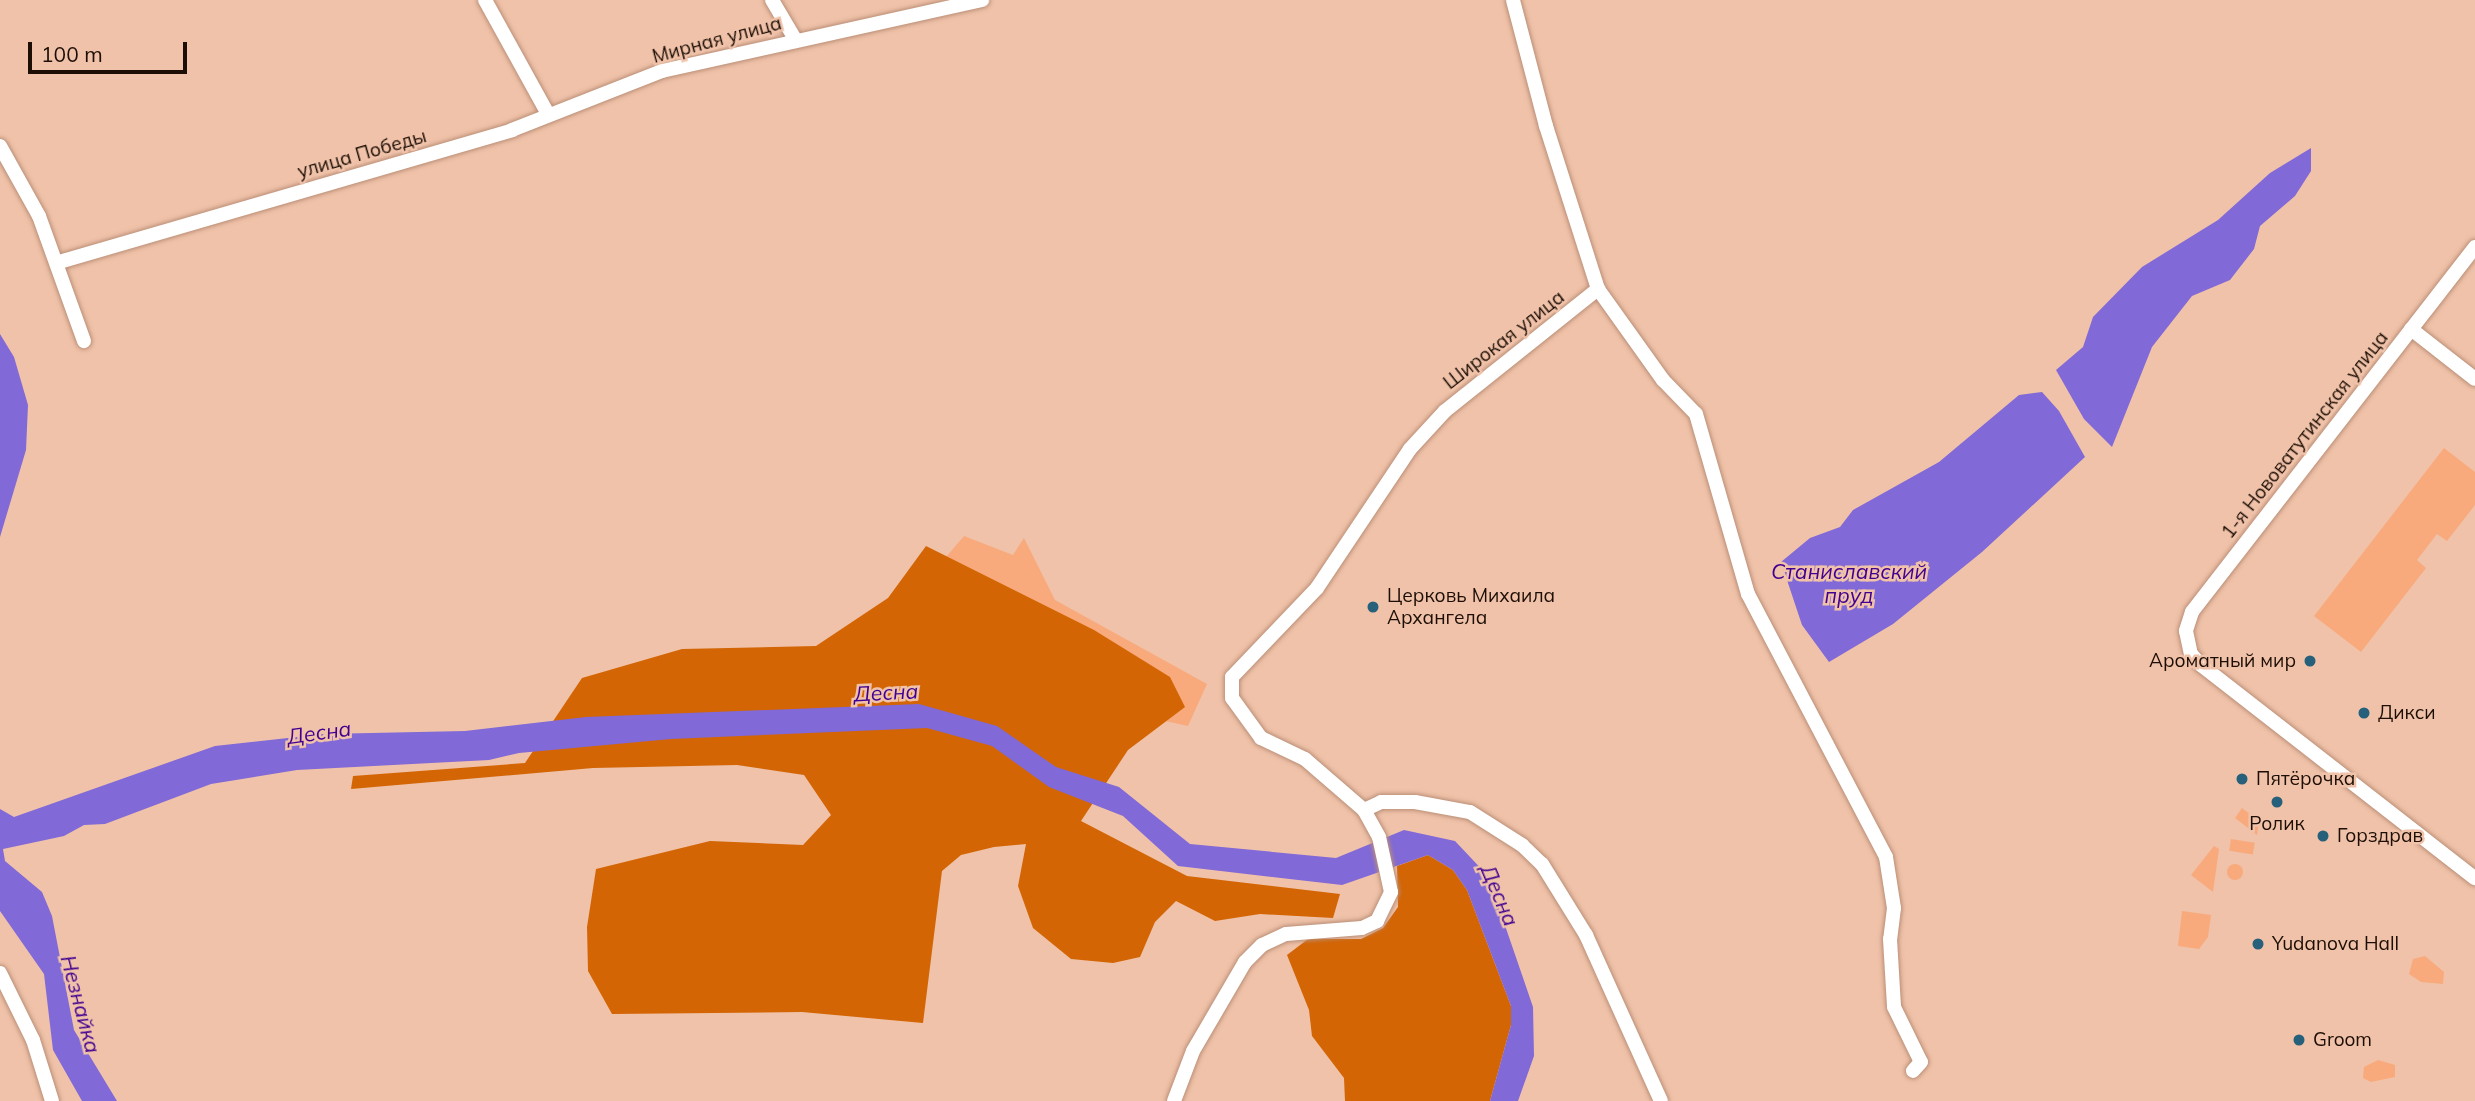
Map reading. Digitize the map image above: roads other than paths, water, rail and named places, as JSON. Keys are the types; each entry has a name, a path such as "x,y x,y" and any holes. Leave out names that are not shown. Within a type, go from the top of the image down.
{"street":[{"path":"485,0 548,114"},
{"path":"772,0 795,39"},
{"name":"Мирная улица","path":"548,114 662,71 795,39 982,0"},
{"path":"1513,0 1546,126 1598,289 1663,380 1696,414 1748,594 1886,857 1894,908 1889,939 1894,1007 1921,1062 1913,1071"},
{"name":"улица Победы","path":"59,262 512,130 548,114"},
{"path":"0,146 59,262 84,341"},
{"name":"1-я Нововатутинская улица","path":"2475,247 2192,612 2186,631 2191,654 2475,878"},
{"name":"Широкая улица","path":"1174,1101 1193,1051 1245,962 1262,945 1286,933 1362,928 1377,921 1391,892 1379,837 1364,810 1329,777 1261,738 1244,720 1232,698 1232,677 1248,656 1317,588 1410,449 1445,411 1598,289"},
{"path":"2411,329 2475,379"},
{"path":"1364,810 1381,802 1415,802 1470,812 1522,845 1542,864 1586,935 1661,1101"},
{"path":"0,973 33,1040 52,1101"}],"water":[{"path":"2311,148 2311,171 2295,196 2260,226 2254,249 2230,280 2192,296 2152,347 2112,447 2084,419 2056,370 2083,347 2093,317 2142,267 2218,220 2270,173"},
{"path":"0,334 14,357 28,405 26,450 0,537"},
{"name":"Станиславский пруд","path":"2042,392 2059,411 2085,457 1982,552 1893,624 1829,662 1802,625 1781,562 1810,538 1840,527 1853,510 1939,462 2019,395"},
{"path":"919,704 997,726 1056,767 1119,787 1190,844 1336,858 1404,830 1455,841 1488,876 1533,1007 1534,1056 1518,1101 1490,1101 1511,1025 1511,1006 1467,890 1453,870 1428,855 1342,885 1178,866 1123,816 1049,787 992,746 927,728 671,739 519,753 489,760 297,770 211,784 105,824 84,825 64,836 3,849 5,861 42,892 52,916 74,1030 117,1101 82,1101 53,1050 44,974 0,911 0,809 14,817 215,746 324,734 465,731 586,717"}],"place":[{"name":"Церковь Михаила Архангела","path":"1373,607"},
{"name":"Ароматный мир","path":"2310,661"},
{"name":"Дикси","path":"2364,713"},
{"name":"Пятёрочка","path":"2242,779"},
{"name":"Ролик","path":"2277,802"},
{"name":"Горздрав","path":"2323,836"},
{"name":"Yudanova Hall","path":"2258,944"},
{"name":"Groom","path":"2299,1040"}],"water label":[{"name":"Десна","path":"886,692"},
{"name":"Десна","path":"319,732"},
{"name":"Десна","path":"1500,895"},
{"name":"Незнайка","path":"81,1004"}]}
